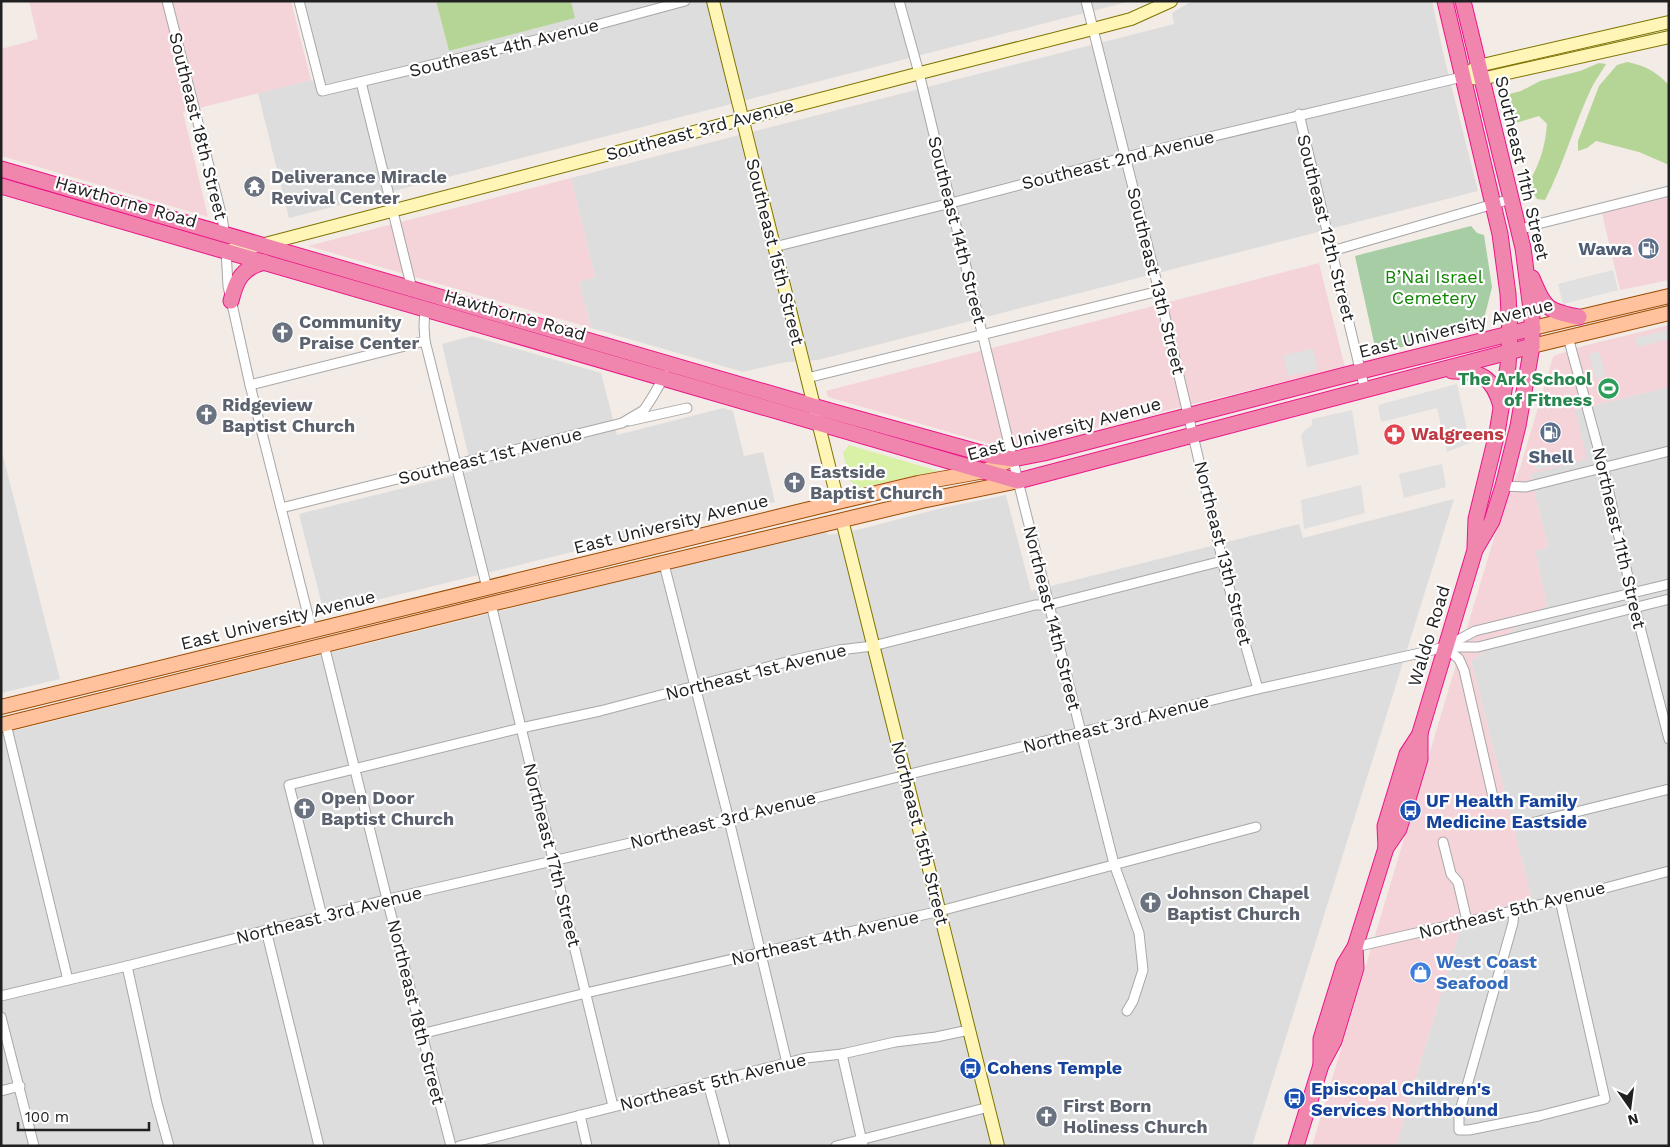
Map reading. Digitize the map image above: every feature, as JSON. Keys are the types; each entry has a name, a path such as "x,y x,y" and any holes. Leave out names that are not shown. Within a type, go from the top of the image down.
{"highway":[{"name":"Southeast 11th Street","path":"1445,1 1494,204 1504,263 1510,334"},
{"name":"Southeast 11th Street","path":"1463,1 1526,263 1533,328 1532,346"},
{"name":"Hawthorne Road","path":"1,169 814,406 969,450 992,456 1013,458"},
{"name":"Hawthorne Road","path":"1,186 1018,481"},
{"path":"231,301 241,276 249,267 264,262"},
{"path":"1526,263 1545,304 1555,312 1579,317"},
{"name":"East University Avenue","path":"1013,458 1044,453 1533,328"},
{"name":"Waldo Road","path":"1475,550 1476,519 1491,459 1501,407 1510,352 1510,334"},
{"name":"East University Avenue","path":"1018,481 1532,346"},
{"name":"Waldo Road","path":"1296,1146 1320,1065 1334,1042 1354,977 1356,968 1355,947 1386,848 1385,826 1404,763 1407,754 1420,733 1475,550 1492,521 1503,486 1518,426 1532,346"},
{"path":"1438,370 1466,371 1485,378 1492,383 1497,391 1501,407"}],"main road":[{"name":"East University Avenue","path":"1533,328 1669,296"},
{"name":"East University Avenue","path":"1532,346 1669,313"},
{"name":"East University Avenue","path":"1,708 838,502 918,483 985,471 1013,458"},
{"name":"East University Avenue","path":"4,724 491,604 922,501 1018,481"},
{"path":"838,502 842,520"},
{"path":"660,546 664,564"},
{"path":"487,588 491,604"},
{"path":"312,631 324,645"},
{"path":"145,672 150,688"},
{"path":"1,708 4,724"}],"street":[{"name":"Southeast 18th Street","path":"167,1 222,217 228,286 250,385 312,631"},
{"name":"Southeast 4th Avenue","path":"299,1 322,91 574,32 685,1"},
{"name":"Southeast 15th Street","path":"713,1 838,502"},
{"name":"Southeast 14th Street","path":"899,1 919,73 1013,458"},
{"name":"Southeast 13th Street","path":"1086,1 1159,291 1188,416"},
{"name":"Southeast 3rd Avenue","path":"226,251 261,245 1131,19 1171,1"},
{"name":"Southeast 2nd Avenue","path":"1480,73 1669,22"},
{"name":"Southeast 2nd Avenue","path":"774,247 1299,114 1480,73 1669,37"},
{"path":"362,82 412,289"},
{"name":"Southeast 12th Street","path":"1299,114 1365,390"},
{"path":"1519,231 1530,226 1669,191"},
{"path":"1332,251 1511,199"},
{"path":"807,378 1159,291"},
{"path":"425,309 425,341 487,588"},
{"name":"Northeast 11th Street","path":"1568,337 1603,466 1635,608 1669,739"},
{"path":"250,385 425,341"},
{"name":"Southeast 1st Avenue","path":"282,508 622,423 644,410 663,379 668,364"},
{"path":"622,423 687,408"},
{"name":"Northeast 13th Street","path":"1188,416 1222,561 1258,689"},
{"path":"1503,486 1526,487 1603,466 1669,451"},
{"name":"Northeast 14th Street","path":"1013,458 1048,605 1114,864"},
{"name":"Northeast 15th Street","path":"842,520 998,1146"},
{"name":"Northeast 1st Avenue","path":"322,916 289,785 521,728 600,711 798,659 839,650 873,646 1035,605 1048,605 1222,561"},
{"path":"664,564 729,820 787,1063"},
{"name":"Northeast 3rd Avenue","path":"1445,647 1475,631 1669,584"},
{"name":"Northeast 3rd Avenue","path":"1,996 387,900 729,820 1258,689 1445,647 1478,647 1669,599"},
{"name":"Northeast 17th Street","path":"491,604 613,1106"},
{"path":"1536,616 1540,632"},
{"name":"Northeast 18th Street","path":"324,645 387,900 451,1146"},
{"path":"1445,647 1459,659 1464,670 1493,797"},
{"path":"4,724 68,980"},
{"path":"1531,823 1669,789"},
{"name":"Northeast 4th Avenue","path":"421,1034 586,993 940,911 1256,827"},
{"path":"1443,842 1451,874 1458,882 1467,921"},
{"path":"1114,864 1139,933 1143,970 1133,1001 1127,1011"},
{"name":"Northeast 5th Avenue","path":"1355,947 1560,900 1669,871"},
{"path":"1514,910 1513,924 1459,1114 1459,1130 1469,1130 1539,1116 1605,1099 1560,900"},
{"path":"266,930 319,1146"},
{"path":"127,966 157,1103 169,1146"},
{"path":"1,1017 34,1146"},
{"name":"Northeast 5th Avenue","path":"459,1146 806,1058 842,1054 895,1042 936,1038 969,1030"},
{"path":"842,1054 862,1143"},
{"path":"708,1083 724,1146"},
{"path":"1,1091 20,1086"},
{"path":"836,1146 862,1143 989,1107"},
{"path":"580,1115 587,1146"}],"shaded area":[{"path":"29,1 291,1 311,80 183,112 208,217 1,156 1,49 38,39"},
{"path":"299,1 436,1 449,51 574,18 571,1 1131,1 289,218 258,93 311,80 319,83"},
{"path":"1192,1 1432,1 1478,191 818,360 786,362 743,372 591,328 579,282 595,277 571,178 1174,24 1172,13"},
{"path":"571,178 595,277 579,282 591,328 308,246"},
{"path":"1669,197 1669,280 1620,290 1602,213"},
{"path":"1319,263 1345,367 1026,445 990,444 828,397 826,391"},
{"path":"1613,270 1618,290 1563,304 1558,284"},
{"path":"1669,325 1669,387 1575,410 1587,459 1530,474 1548,547 1535,551 1547,605 1471,661 1531,896 1461,926 1396,1146 1312,1146 1505,501 1520,468 1553,357 1583,346"},
{"path":"1669,330 1669,339 1637,347 1635,338"},
{"path":"472,336 601,373 617,435 723,408 733,411 744,456 763,452 775,502 324,613 299,514 472,471 442,344"},
{"path":"1313,349 1318,369 1288,376 1283,355"},
{"path":"1599,352 1606,376 1596,379 1589,354"},
{"path":"1457,384 1470,443 1447,452 1437,408 1381,422 1378,405"},
{"path":"1669,387 1669,1146 1396,1146 1461,926 1531,896 1471,661 1547,605 1535,551 1548,547 1530,474 1575,410"},
{"path":"1352,410 1359,454 1307,467 1301,436 1312,425 1312,419"},
{"path":"1,448 60,679 1,693"},
{"path":"1561,453 1564,463 1537,470 1534,460"},
{"path":"1442,464 1446,487 1404,498 1399,474"},
{"path":"1361,485 1365,513 1304,529 1301,500"},
{"path":"1006,495 1031,591 1299,524 1303,538 1454,499 1252,1146 1,1146 1,734 824,531 829,535 861,529 942,508"}],"green space":[{"path":"436,1 571,1 575,18 449,51"},
{"path":"1627,62 1650,70 1669,85 1669,165 1639,152 1596,141 1587,148 1578,151 1578,141 1599,86 1617,65"},
{"path":"1599,63 1606,64 1586,101 1552,186 1545,200 1537,199 1528,184 1541,155 1547,124 1539,116 1509,125 1502,96 1521,91 1540,81 1580,71"},
{"name":"B’Nai Israel Cemetery","path":"1471,226 1477,233 1484,235 1492,287 1482,327 1382,352 1375,347 1355,256"},
{"path":"849,445 938,471 859,488 850,481 843,453"}],"place":[{"name":"Deliverance Miracle Revival Center","path":"255,187"},
{"name":"Wawa","path":"1648,249"},
{"name":"Community Praise Center","path":"283,332"},
{"name":"The Ark School of Fitness","path":"1608,389"},
{"name":"Ridgeview Baptist Church","path":"206,415"},
{"name":"Shell","path":"1551,432"},
{"name":"Walgreens","path":"1395,434"},
{"name":"Eastside Baptist Church","path":"794,482"},
{"name":"Open Door Baptist Church","path":"305,808"},
{"name":"UF Health Family Medicine Eastside","path":"1410,811"},
{"name":"Johnson Chapel Baptist Church","path":"1151,903"},
{"name":"West Coast Seafood","path":"1420,972"},
{"name":"Cohens Temple","path":"971,1068"},
{"name":"Episcopal Children's Services Northbound","path":"1295,1099"},
{"name":"First Born Holiness Church","path":"1047,1116"}]}
